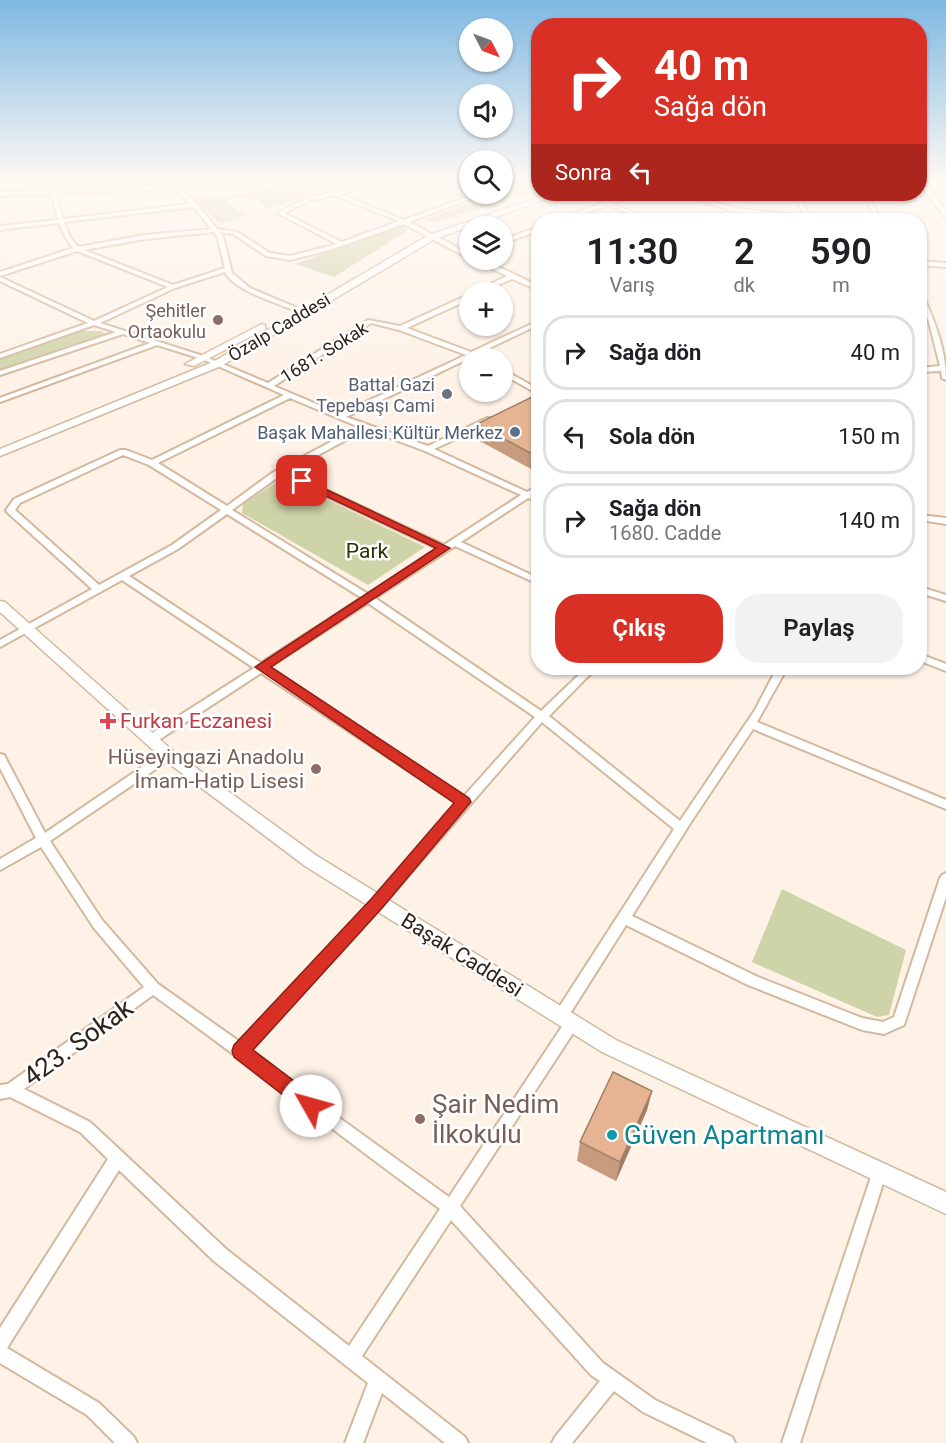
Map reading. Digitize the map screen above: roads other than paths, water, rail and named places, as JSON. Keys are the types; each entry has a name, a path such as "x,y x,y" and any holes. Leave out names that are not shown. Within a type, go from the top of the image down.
{"main road":[{"name":"Özalp Caddesi","path":"0,443 204,358 400,249"},
{"name":"Özalp Caddesi","path":"0,453 217,364 403,249"},
{"name":"Başak Caddesi","path":"0,605 168,755 310,861 609,1046 946,1203"}],"street":[{"path":"0,274 76,249"},
{"path":"78,249 173,287"},
{"path":"223,249 229,274 248,289 293,308"},
{"path":"260,249 268,255 280,258 304,256 325,249"},
{"path":"927,264 946,265"},
{"path":"0,356 94,323 173,287 228,269"},
{"path":"499,270 531,285"},
{"path":"500,282 513,276"},
{"path":"0,279 94,323 204,358 340,417 428,449 531,497"},
{"path":"401,328 459,301"},
{"path":"927,311 946,378"},
{"name":"1681. Sokak","path":"270,386 370,321 401,328 459,349"},
{"path":"485,348 531,326"},
{"path":"0,373 123,332"},
{"path":"0,400 156,343"},
{"path":"340,417 459,360"},
{"path":"927,369 945,368"},
{"path":"513,378 531,390"},
{"path":"152,463 291,395"},
{"path":"428,449 498,416"},
{"path":"0,644 175,546 281,472 366,426"},
{"path":"98,589 10,510 17,501 123,452 152,463 368,598 542,716 681,828"},
{"path":"281,472 531,578"},
{"path":"150,740 531,492"},
{"path":"927,519 946,521"},
{"path":"122,576 464,802"},
{"path":"927,592 946,598"},
{"path":"927,660 946,668"},
{"path":"241,1051 378,902 542,716 584,675"},
{"path":"351,1358 450,1207 566,1020 624,918 751,724 778,675"},
{"path":"751,724 946,805"},
{"path":"0,865 43,840 168,755"},
{"path":"0,758 43,840 98,924 153,988 450,1207 597,1369 650,1406 726,1443"},
{"path":"624,918 753,981 862,1024 884,1028 899,1021 946,878"},
{"name":"423. Sokak","path":"5,1091 153,988"},
{"path":"5,1091 85,1127 220,1255 459,1443"},
{"path":"0,1343 117,1158"},
{"path":"791,1443 879,1173"},
{"path":"0,1353 93,1409 128,1443"},
{"path":"354,1443 378,1380"},
{"path":"561,1443 612,1380"}],"place":[{"name":"Şehitler Ortaokulu","path":"218,320"},
{"name":"Battal Gazi Tepebaşı Cami","path":"447,394"},
{"name":"Başak Mahallesi Kültür Merkez","path":"515,432"},
{"name":"Furkan Eczanesi","path":"108,721"},
{"name":"Hüseyingazi Anadolu İmam-Hatip Lisesi","path":"316,769"},
{"name":"Şair Nedim İlkokulu","path":"420,1119"},
{"name":"Güven Apartmanı","path":"612,1135"}],"park label":[{"name":"Park","path":"367,551"}]}
